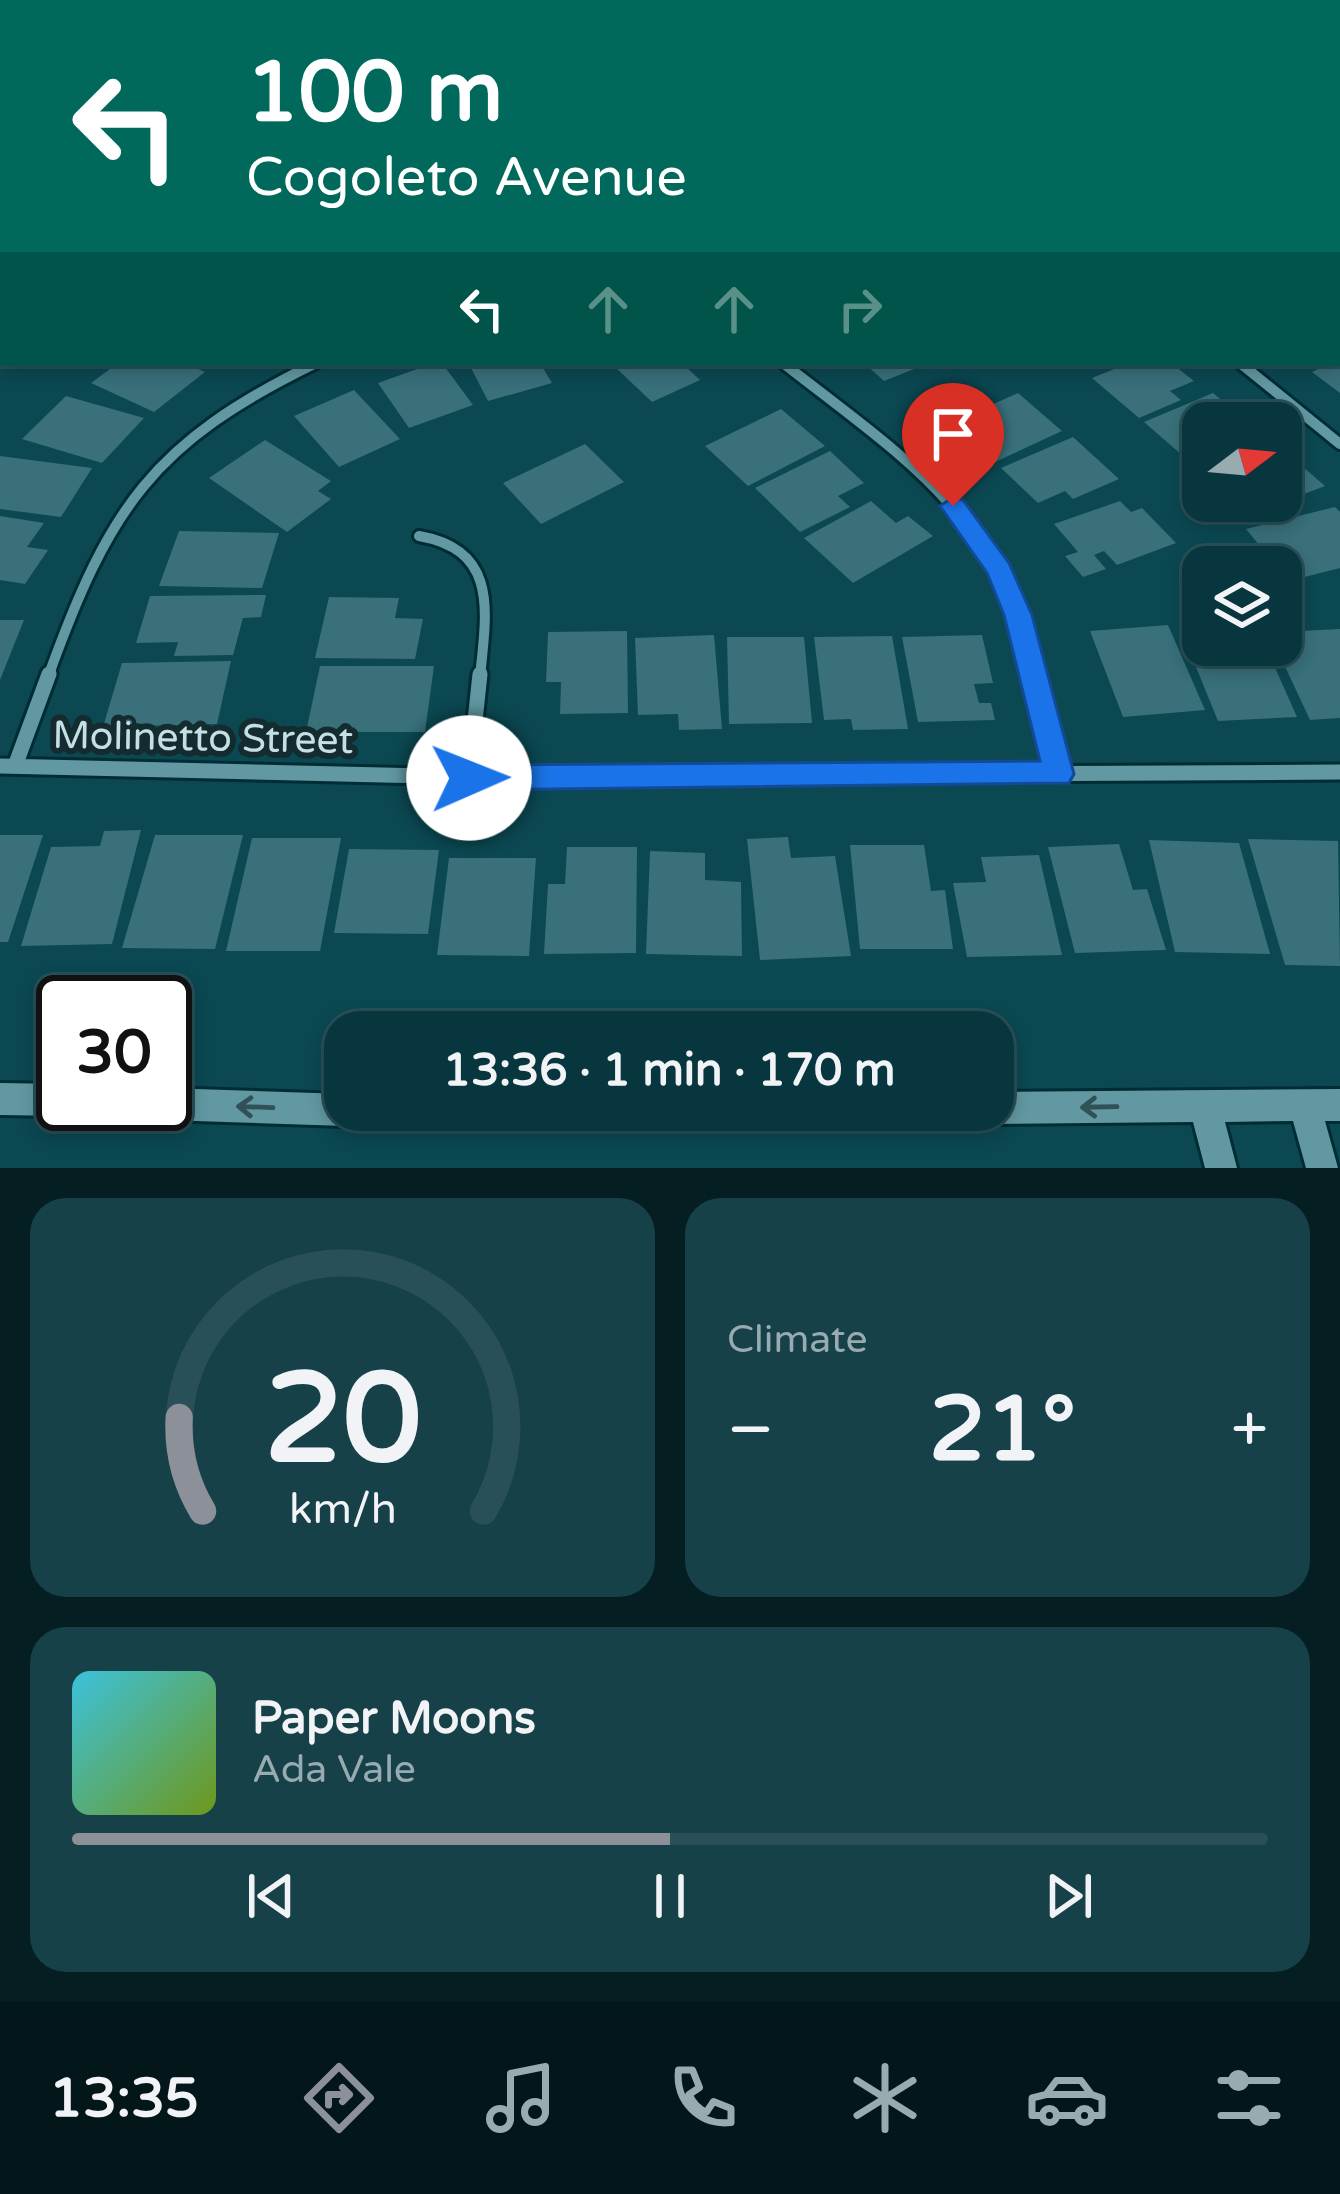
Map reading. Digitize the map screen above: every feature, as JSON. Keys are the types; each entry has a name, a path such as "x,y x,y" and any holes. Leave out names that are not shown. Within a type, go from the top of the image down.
{"main road":[{"path":"0,1100 36,1100"},
{"path":"192,1105 324,1109"},
{"path":"1304,1105 1322,1168"},
{"path":"1014,1108 1340,1105"},
{"path":"1205,1106 1221,1168"}],"street":[{"path":"8,766 104,542 135,492 176,450 223,414 311,366"},
{"path":"787,366 934,485 972,527 1000,570 1018,615 1058,774"},
{"path":"1244,366 1340,444"},
{"path":"419,536 446,539 464,554 482,581 487,608 469,778"},
{"name":"Molinetto Street","path":"8,766 469,778 1340,772"}],"building":[{"path":"114,366 192,366 205,372 154,412 91,383"},
{"path":"426,366 444,366 473,405 409,428 378,383"},
{"path":"542,366 552,383 488,401 471,368"},
{"path":"614,366 688,366 700,380 652,402"},
{"path":"867,366 922,366 884,381"},
{"path":"1122,366 1175,366 1194,381 1170,391 1181,400 1139,418 1092,378"},
{"path":"1340,366 1340,393 1312,372"},
{"path":"354,390 400,439 339,467 294,416"},
{"path":"1018,393 1062,431 993,463 949,424"},
{"path":"1213,393 1224,402 1192,402"},
{"path":"66,396 144,418 102,463 22,439"},
{"path":"1182,406 1182,455 1144,422"},
{"path":"781,409 825,446 748,486 705,446"},
{"path":"1073,437 1119,479 1073,499 1065,491 1038,503 1001,468"},
{"path":"265,440 331,481 318,491 331,499 287,532 209,478"},
{"path":"585,444 624,482 541,524 503,483"},
{"path":"830,451 864,483 838,496 850,507 800,532 755,488"},
{"path":"0,456 92,468 61,517 0,509"},
{"path":"1302,466 1325,486 1302,495"},
{"path":"871,501 896,523 908,516 933,536 853,583 804,538"},
{"path":"1120,501 1131,512 1142,508 1176,543 1117,565 1104,551 1094,555 1106,569 1083,577 1065,556 1078,552 1054,524"},
{"path":"1335,507 1340,512 1340,568 1302,578 1302,546 1260,546 1246,529 1302,522 1302,515"},
{"path":"0,516 44,523 27,547 48,550 25,584 0,580"},
{"path":"179,531 279,533 262,588 159,586"},
{"path":"266,595 261,617 243,618 233,655 174,656 178,642 136,643 150,596"},
{"path":"329,597 399,598 395,618 423,619 415,659 315,658"},
{"path":"0,620 24,620 0,680"},
{"path":"1168,625 1205,710 1123,717 1090,631"},
{"path":"1340,629 1340,718 1310,720 1285,666 1302,666 1302,631"},
{"path":"627,631 628,713 560,714 561,682 546,682 548,632"},
{"path":"714,635 722,729 679,730 678,714 638,715 635,638"},
{"path":"982,635 993,683 974,684 979,703 991,703 995,720 918,722 902,637"},
{"path":"892,636 908,729 853,730 851,719 824,720 814,637"},
{"path":"727,637 804,637 812,723 729,724"},
{"path":"231,661 217,724 103,727 122,663"},
{"path":"320,666 434,666 425,732 306,732"},
{"path":"1196,666 1274,666 1297,717 1218,721"},
{"path":"141,830 112,944 21,946 51,847 100,846 104,831"},
{"path":"0,835 43,835 8,942 0,942"},
{"path":"155,835 243,835 215,949 122,948"},
{"path":"788,837 791,858 835,856 851,956 760,960 747,839"},
{"path":"252,838 341,838 320,951 226,951"},
{"path":"1248,839 1338,841 1340,966 1285,965"},
{"path":"1149,840 1239,843 1270,954 1175,952"},
{"path":"1119,844 1133,890 1147,889 1166,950 1075,953 1048,847"},
{"path":"850,845 924,845 931,891 945,890 953,949 860,949"},
{"path":"567,847 637,847 636,953 544,954 548,884 565,884"},
{"path":"349,849 439,850 428,934 334,933"},
{"path":"650,851 705,853 705,880 741,882 742,956 646,954"},
{"path":"1039,855 1062,955 967,957 953,883 986,882 981,857"},
{"path":"449,858 536,858 529,956 437,955"}],"route":[{"path":"469,778 1058,774 1018,615 1000,570 953,506"}]}
